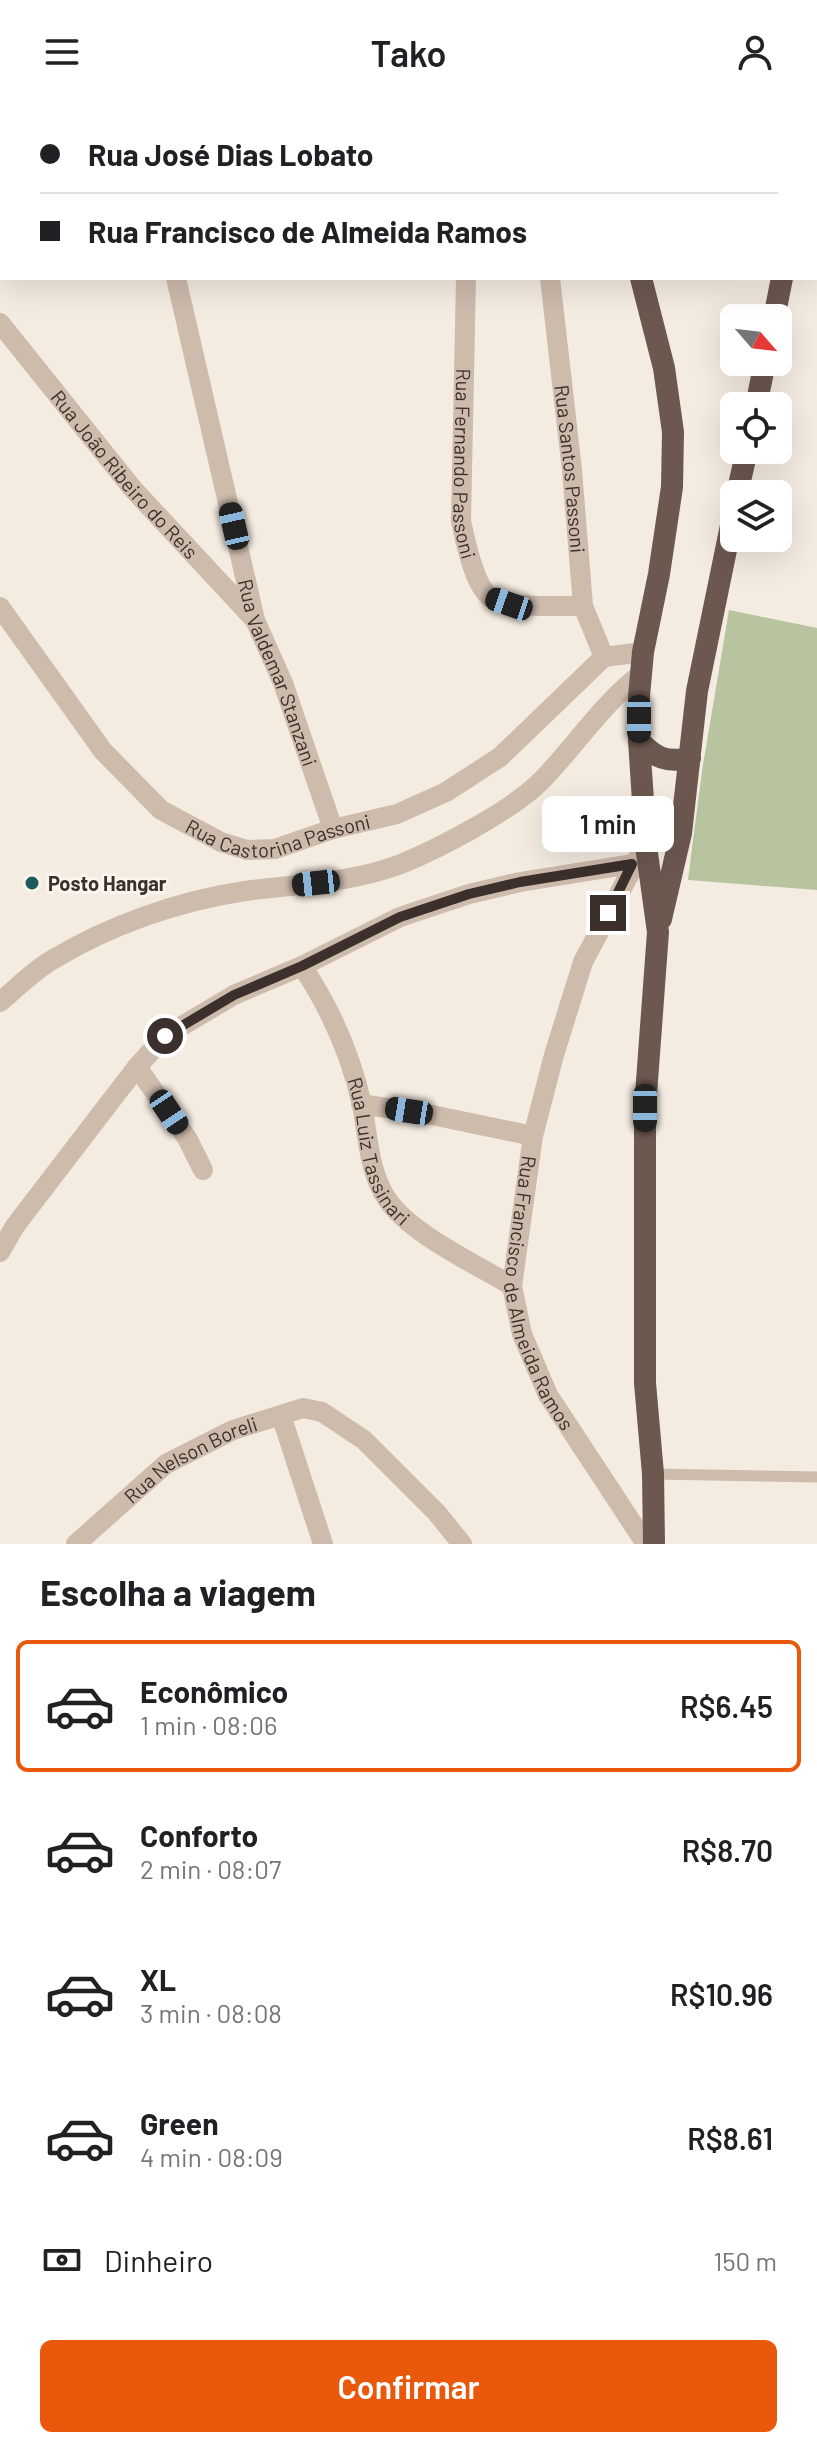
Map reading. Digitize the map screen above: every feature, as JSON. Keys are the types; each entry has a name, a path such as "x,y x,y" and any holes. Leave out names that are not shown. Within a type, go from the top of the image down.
{"highway":[{"path":"642,280 664,368 673,432 672,487 642,663 639,741 639,855 658,932"},
{"path":"777,304 782,280"},
{"path":"654,1544 653,1474 645,1383 645,1108 658,932 681,833 697,691 726,552"},
{"path":"639,741 656,757 671,762 690,758"}],"street":[{"name":"Rua Valdemar Stanzani","path":"176,280 255,620 283,683 333,829"},
{"name":"Rua Fernando Passoni","path":"466,280 461,521 472,561 481,585 491,598 509,604 583,606"},
{"name":"Rua Santos Passoni","path":"550,280 572,470 583,606 604,657"},
{"name":"Rua João Ribeiro do Reis","path":"0,323 133,489 255,620"},
{"name":"Rua Castorina Passoni","path":"0,607 103,751 161,810 221,842 247,850 275,849 333,829 397,814 446,792 500,757 604,657"},
{"path":"0,1002 50,961 116,927 182,904 242,892 341,880 400,864 481,824 540,782 642,663 604,657"},
{"path":"0,1252 15,1226 137,1067 165,1036 234,995 302,966 400,917 469,894 639,855"},
{"name":"Rua Francisco de Almeida Ramos","path":"639,855 583,962 533,1136 512,1286 522,1334 548,1395 646,1544"},
{"name":"Rua Luiz Tassinari","path":"302,966 321,996 347,1054 361,1104 374,1173 387,1200 412,1225 512,1286"},
{"path":"137,1067 187,1138 203,1170"},
{"path":"361,1104 533,1136"},
{"name":"Rua Nelson Boreli","path":"76,1544 166,1464 233,1430 303,1408 322,1412 364,1440 437,1513 462,1544"},
{"path":"281,1415 323,1544"}],"lane":[{"path":"653,1474 817,1477"}],"green space":[{"path":"729,610 817,628 817,890 688,880 702,771"}],"place":[{"name":"Posto Hangar","path":"32,883"}],"route":[{"path":"165,1036 234,995 302,966 400,917 469,894 520,882 632,864 608,913"}]}
